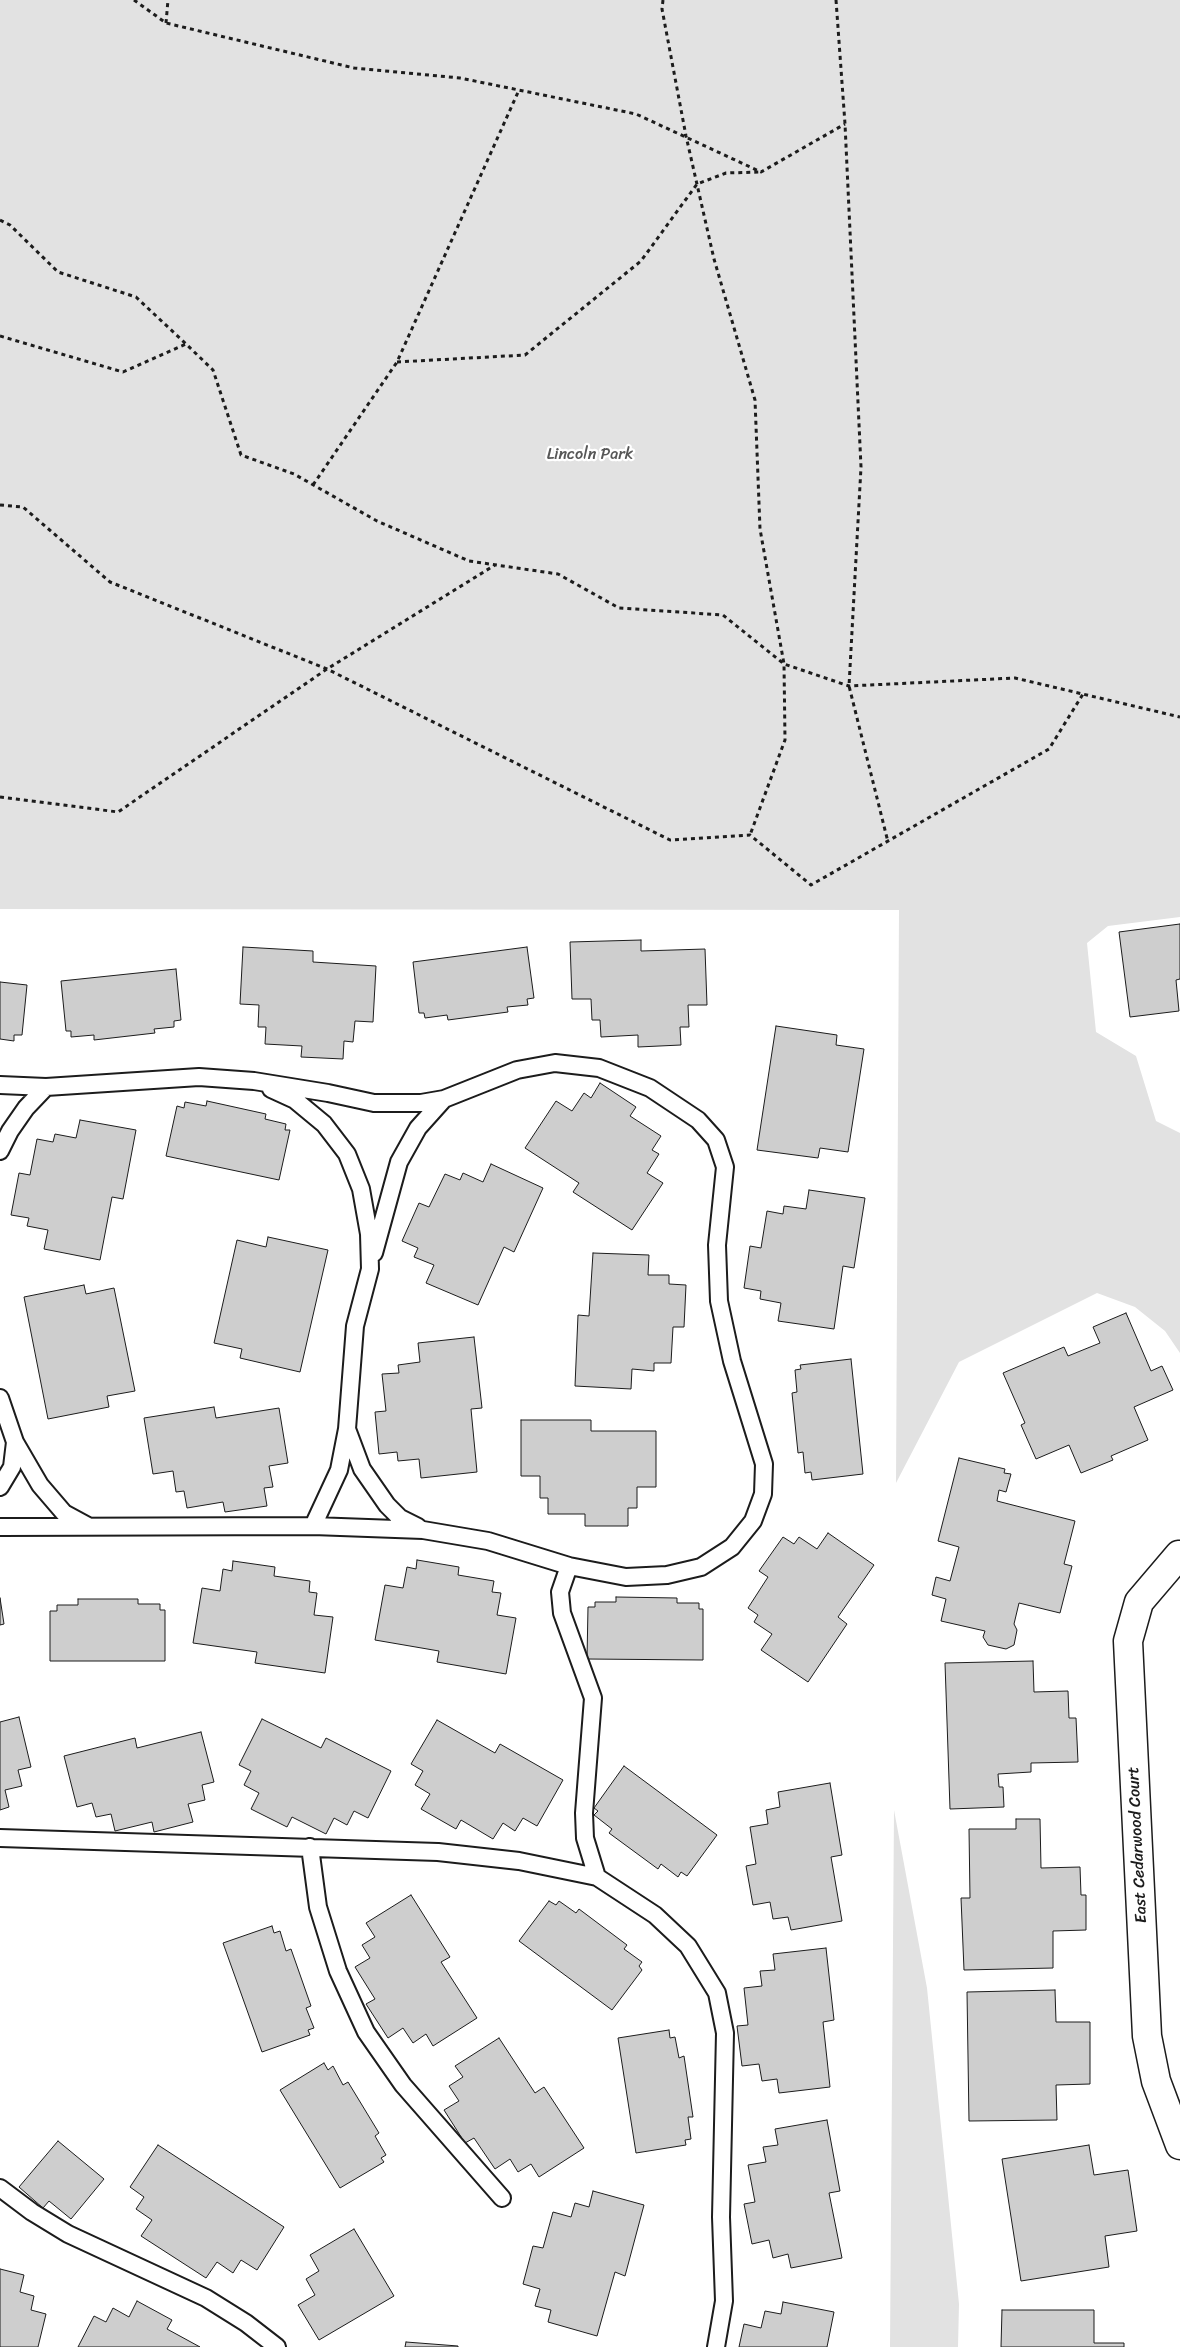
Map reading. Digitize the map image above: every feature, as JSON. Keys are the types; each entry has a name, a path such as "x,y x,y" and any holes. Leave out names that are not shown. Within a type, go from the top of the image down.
{"street":[{"name":"East Cedarwood Court","path":"1179,1555 1139,1602 1128,1641 1146,2036 1156,2081 1180,2145"}],"lane":[{"path":"0,1085 46,1087 199,1077 254,1081 328,1093 374,1104 421,1104 444,1099 517,1070 555,1063 599,1068 650,1088 698,1120 716,1140 725,1167 717,1245 719,1301 732,1361 764,1464 763,1494 753,1521 732,1546 701,1567 667,1575 626,1577 569,1566 488,1541 423,1530 313,1526 0,1527"},
{"path":"254,1081 295,1100 324,1124 346,1154 361,1189 369,1234 370,1268"},
{"path":"0,1151 15,1123 46,1087"},
{"path":"313,1526 339,1470 348,1429 355,1326 399,1162 418,1128 444,1099"},
{"path":"0,1398 15,1442 40,1485 64,1513 91,1528"},
{"path":"348,1429 362,1469 387,1505 400,1518 423,1530"},
{"path":"0,1487 12,1467 15,1442"},
{"path":"569,1566 560,1592 562,1613 593,1698 584,1813 585,1838 597,1877"},
{"path":"0,1838 438,1852 510,1860 597,1877 655,1915 688,1946 717,1993 725,2033 721,2218 724,2301 716,2347"},
{"path":"310,1847 318,1907 338,1971 366,2032 403,2084 502,2198"},
{"path":"0,2188 32,2212 68,2234 206,2298 246,2323 277,2347"}],"path":[{"path":"134,0 166,23 354,68 460,78 636,114 761,172"},
{"path":"166,23 168,0"},
{"path":"663,0 662,9 686,136 714,260 755,400 760,529 784,664 785,740 750,835"},
{"path":"836,0 845,124 862,467 849,686 888,842"},
{"path":"313,485 397,362 519,90"},
{"path":"397,362 525,355 641,262 697,184 726,173 761,172 845,124"},
{"path":"0,220 10,225 58,272 136,297 213,370 241,455 294,474 377,521 469,561 558,574 619,608 723,615 784,664 849,686 1015,678 1180,717"},
{"path":"0,336 123,372 186,344"},
{"path":"0,504 23,507 110,582 327,669 670,840 750,835 811,885 1049,749 1083,694"},
{"path":"0,797 118,812 327,669 496,565"}],"green space":[{"name":"Lincoln Park","path":"0,0 1180,0 1180,917 1108,926 1087,943 1096,1032 1136,1056 1156,1121 1180,1133 1180,1353 1165,1331 1135,1307 1097,1293 959,1362 896,1483 899,910 0,909"},
{"path":"894,1810 927,1988 959,2304 958,2347 890,2347"}],"building":[{"path":"1180,924 1180,979 1176,980 1179,1011 1130,1017 1119,932"},
{"path":"641,940 641,951 705,949 707,1005 688,1005 689,1027 680,1027 681,1045 638,1047 638,1035 601,1037 600,1020 592,1020 591,999 572,999 570,942"},
{"path":"243,947 313,951 313,962 376,966 373,1022 355,1021 353,1042 344,1041 343,1059 301,1057 302,1046 265,1044 266,1027 258,1027 259,1005 240,1004"},
{"path":"527,947 534,998 527,999 528,1005 507,1007 508,1012 448,1020 447,1015 425,1018 424,1013 419,1013 413,962"},
{"path":"176,969 181,1020 174,1021 174,1027 154,1029 155,1033 94,1040 94,1035 71,1037 71,1031 66,1031 61,981"},
{"path":"0,982 27,985 22,1035 14,1035 14,1041 0,1039"},
{"path":"776,1026 837,1035 836,1045 864,1049 848,1152 820,1148 818,1158 757,1150"},
{"path":"600,1083 636,1107 630,1116 661,1136 652,1150 659,1154 647,1173 663,1183 632,1230 573,1192 579,1183 525,1148 556,1101 572,1111 584,1093 591,1098"},
{"path":"207,1101 266,1114 265,1119 286,1124 285,1130 290,1130 279,1180 166,1156 177,1106 184,1108 185,1102 206,1106"},
{"path":"80,1120 136,1130 123,1199 112,1197 100,1260 44,1249 48,1230 27,1226 29,1218 11,1215 19,1173 30,1175 37,1139 53,1142 55,1134 76,1138"},
{"path":"491,1164 543,1188 514,1252 504,1247 478,1305 426,1283 434,1265 414,1257 418,1248 402,1241 419,1203 429,1207 445,1174 460,1180 463,1173 483,1182"},
{"path":"809,1190 865,1198 854,1268 843,1266 834,1329 778,1321 781,1303 760,1299 761,1291 744,1288 750,1246 761,1248 767,1211 783,1214 784,1206 806,1209"},
{"path":"268,1237 328,1250 300,1372 240,1358 242,1349 214,1343 237,1240 266,1247"},
{"path":"593,1253 649,1255 648,1275 669,1275 669,1284 686,1285 684,1327 673,1327 671,1363 654,1363 654,1371 632,1369 631,1389 575,1386 578,1315 589,1316"},
{"path":"84,1285 86,1294 114,1288 135,1391 107,1396 109,1407 48,1419 24,1297"},
{"path":"1126,1313 1151,1371 1162,1366 1173,1390 1134,1407 1148,1440 1111,1456 1113,1460 1081,1473 1069,1445 1036,1459 1021,1425 1025,1423 1003,1373 1064,1347 1068,1356 1100,1343 1093,1327"},
{"path":"474,1337 482,1408 471,1409 477,1472 421,1478 419,1459 398,1461 397,1452 379,1454 375,1412 386,1411 382,1374 399,1373 398,1365 420,1362 418,1343"},
{"path":"851,1359 863,1474 812,1480 811,1472 805,1473 803,1452 798,1453 792,1393 797,1392 795,1370 801,1369 800,1365"},
{"path":"214,1407 216,1418 279,1408 288,1463 269,1466 273,1487 264,1488 267,1506 225,1512 223,1502 187,1508 184,1491 176,1492 173,1471 153,1474 144,1418"},
{"path":"521,1420 591,1420 591,1431 656,1431 656,1487 637,1487 637,1508 628,1508 628,1526 585,1526 585,1514 548,1514 548,1498 540,1498 540,1476 521,1476"},
{"path":"959,1458 1005,1469 1004,1473 1011,1474 1006,1492 999,1490 997,1501 1075,1521 1064,1564 1072,1566 1060,1613 1019,1603 1014,1624 1017,1630 1014,1645 1006,1649 988,1645 983,1637 985,1631 941,1621 946,1599 932,1595 936,1577 950,1581 959,1547 938,1541"},
{"path":"828,1533 874,1565 838,1617 847,1624 808,1682 761,1650 772,1634 754,1622 758,1615 748,1608 768,1577 759,1571 783,1537 794,1544 799,1537 817,1549"},
{"path":"417,1560 459,1567 458,1575 494,1581 492,1592 501,1593 497,1615 516,1618 506,1674 437,1662 439,1651 375,1640 385,1585 403,1588 407,1567 416,1569"},
{"path":"233,1561 275,1567 274,1576 310,1581 309,1592 317,1593 314,1615 333,1617 325,1673 255,1663 257,1652 193,1643 202,1588 220,1591 223,1569 232,1571"},
{"path":"616,1597 677,1598 677,1603 699,1603 699,1609 703,1609 703,1660 587,1659 588,1607 595,1607 595,1602 616,1602"},
{"path":"0,1598 4,1624 0,1625"},
{"path":"78,1599 138,1599 138,1604 160,1604 160,1610 165,1610 165,1661 50,1661 50,1611 57,1611 57,1605 78,1605"},
{"path":"1033,1661 1034,1692 1068,1691 1069,1718 1076,1718 1078,1762 1031,1763 1031,1772 998,1774 999,1787 1003,1787 1004,1807 950,1809 945,1663"},
{"path":"19,1717 31,1767 18,1770 22,1786 5,1790 9,1807 0,1810 0,1722"},
{"path":"262,1719 321,1748 326,1738 391,1771 368,1818 354,1811 347,1825 334,1818 326,1834 292,1817 287,1827 251,1809 259,1793 244,1785 251,1771 239,1765"},
{"path":"437,1720 495,1753 500,1744 563,1780 537,1826 523,1818 515,1831 503,1823 493,1839 461,1820 456,1829 421,1809 430,1794 415,1785 423,1771 411,1764"},
{"path":"201,1732 214,1782 202,1785 205,1800 188,1804 193,1822 154,1832 152,1822 115,1831 111,1814 96,1817 92,1803 77,1807 64,1756 135,1738 137,1748"},
{"path":"624,1766 717,1835 687,1876 681,1872 678,1877 661,1864 658,1869 609,1833 612,1829 594,1815 598,1811 594,1808"},
{"path":"830,1783 842,1855 831,1857 842,1921 791,1930 788,1917 773,1919 770,1902 753,1905 746,1866 756,1864 750,1827 768,1824 766,1810 780,1807 778,1792"},
{"path":"1016,1819 1040,1819 1041,1868 1080,1867 1081,1895 1086,1895 1086,1930 1053,1931 1053,1968 964,1970 961,1898 970,1898 969,1829 1016,1829"},
{"path":"411,1895 450,1957 441,1962 477,2018 433,2046 426,2034 413,2043 403,2028 388,2038 366,2004 375,1999 355,1967 370,1958 362,1945 375,1937 366,1923"},
{"path":"549,1901 556,1905 559,1901 576,1913 579,1909 627,1945 624,1949 642,1962 639,1966 642,1970 612,2010 519,1941"},
{"path":"272,1926 274,1933 280,1931 286,1951 291,1949 311,2006 306,2008 314,2028 308,2030 310,2035 262,2052 223,1943"},
{"path":"826,1948 834,2020 823,2022 830,2087 779,2093 777,2079 762,2081 759,2064 742,2066 737,2026 748,2025 744,1988 762,1986 760,1971 775,1970 773,1954"},
{"path":"1055,1990 1056,2022 1090,2022 1090,2084 1056,2085 1057,2120 969,2121 967,1992"},
{"path":"669,2030 670,2038 675,2037 679,2058 684,2056 693,2117 688,2117 691,2139 685,2140 686,2145 636,2153 618,2038"},
{"path":"499,2038 535,2093 544,2087 584,2148 539,2177 531,2164 518,2172 510,2159 495,2169 474,2138 465,2143 444,2110 459,2101 449,2086 463,2077 455,2066"},
{"path":"324,2063 328,2070 333,2066 343,2085 348,2082 379,2133 375,2136 386,2155 381,2158 384,2162 340,2188 280,2090"},
{"path":"827,2120 840,2191 829,2193 842,2258 791,2268 788,2254 773,2258 769,2240 752,2244 744,2204 755,2202 748,2165 766,2162 763,2147 778,2145 775,2129"},
{"path":"58,2141 104,2179 71,2219 49,2201 43,2208 19,2187"},
{"path":"158,2145 284,2227 257,2270 241,2260 233,2273 217,2262 206,2278 141,2236 152,2220 136,2209 144,2197 130,2187"},
{"path":"1089,2145 1094,2175 1128,2170 1137,2231 1105,2236 1109,2267 1021,2281 1002,2159"},
{"path":"593,2191 644,2205 625,2276 615,2272 597,2336 548,2322 551,2310 535,2306 540,2289 523,2284 533,2246 543,2248 553,2212 571,2217 575,2203 589,2207"},
{"path":"354,2229 394,2296 319,2340 298,2305 315,2295 306,2279 319,2271 310,2255"},
{"path":"0,2269 24,2275 20,2292 34,2296 31,2310 46,2314 38,2347 0,2347"},
{"path":"137,2301 172,2320 167,2329 200,2347 78,2347 94,2316 106,2322 113,2308 129,2317"},
{"path":"783,2302 834,2312 827,2347 739,2347 744,2324 761,2328 765,2311 781,2314"},
{"path":"1002,2310 1094,2310 1094,2343 1124,2343 1124,2347 1001,2347"},
{"path":"406,2342 458,2346 458,2347 405,2347"}]}
